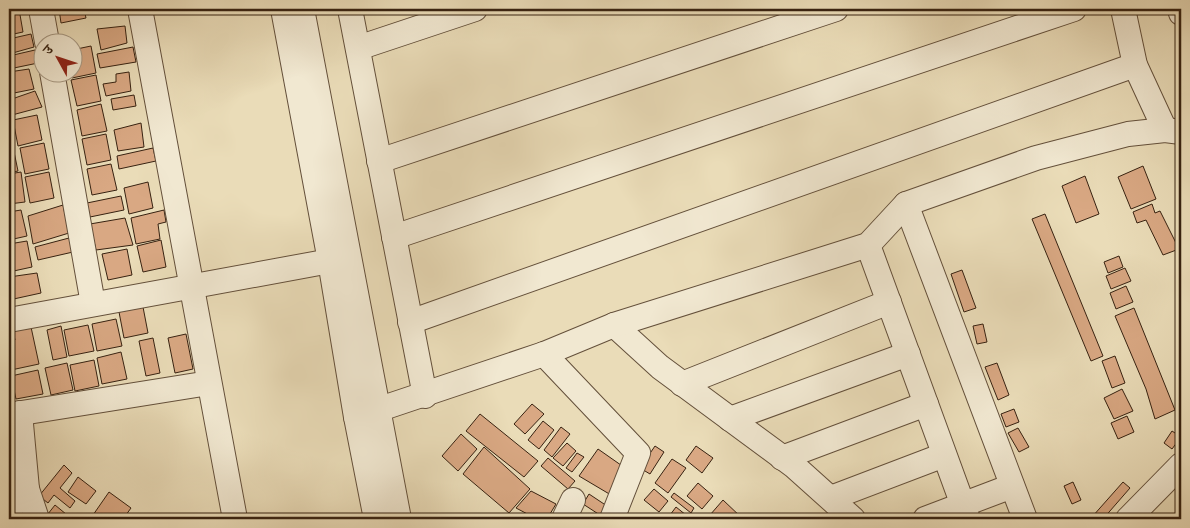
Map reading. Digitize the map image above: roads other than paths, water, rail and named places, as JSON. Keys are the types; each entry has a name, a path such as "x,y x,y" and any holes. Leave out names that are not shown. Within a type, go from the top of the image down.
{"street":[{"path":"41,9 45,32"},
{"path":"140,9 235,519"},
{"path":"283,9 330,261 366,413 399,519"},
{"path":"302,9 366,413 376,519"},
{"path":"350,9 425,396"},
{"path":"358,48 475,9"},
{"path":"379,161 836,9"},
{"path":"394,237 1074,9"},
{"path":"366,413 425,396 544,354 614,325 868,245 906,204 1036,158 1128,134 1173,131 1135,65 1123,9"},
{"path":"1180,9 1181,13"},
{"path":"410,322 1135,65"},
{"path":"54,82 93,304"},
{"path":"906,204 1025,519"},
{"path":"868,245 965,513"},
{"path":"9,320 330,261"},
{"path":"682,384 889,302"},
{"path":"614,325 660,367 782,458 831,498 853,519"},
{"path":"544,354 638,453 612,519"},
{"path":"730,420 908,354"},
{"path":"37,519 27,489 14,414 209,383"},
{"path":"782,458 926,404"},
{"path":"831,498 944,455"},
{"path":"1128,519 1181,465"},
{"path":"925,519 965,513 1012,486"},
{"path":"9,510 27,489"}]}
